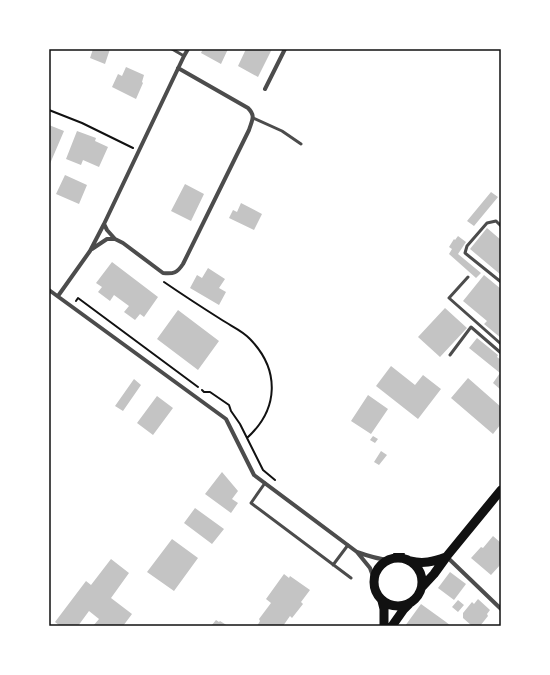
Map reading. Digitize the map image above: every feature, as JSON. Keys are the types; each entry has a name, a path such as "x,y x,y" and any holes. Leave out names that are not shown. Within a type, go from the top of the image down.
{"main road":[{"path":"392,626 404,609 415,599 447,556 501,490"},
{"path":"410,603 393,606 387,604 378,596 375,590 374,578 379,568 390,557 394,559 408,557 416,562 424,563 434,562 447,556"},
{"path":"408,557 419,571 422,588"},
{"path":"382,600 384,609 384,626"}],"street":[{"path":"58,296 90,251 188,49"},
{"path":"266,89 285,49"},
{"path":"104,224 106,230 115,239 123,243 163,273 174,273 179,270 187,257 249,130 253,114 248,108 178,68"},
{"path":"90,251 107,239 115,239"},
{"path":"49,290 226,419 254,475 357,552 370,568 374,578"},
{"path":"357,552 378,559 390,557"},
{"path":"447,556 501,608"}],"lane":[{"path":"172,49 184,56"},
{"path":"253,118 282,131 301,144"},
{"path":"501,226 496,221 487,223 467,246 465,253 501,282"},
{"path":"468,276 449,298 501,344"},
{"path":"450,355 471,327 501,353"},
{"path":"266,484 251,503 351,578"},
{"path":"333,565 348,545"}],"path":[{"path":"49,110 82,123 139,150"},
{"path":"162,281 250,339 264,356 272,380 272,393 269,407 262,421 246,438 263,470 276,480"},
{"path":"390,557 404,554 408,557"}],"building":[{"path":"93,49 110,49 105,64 90,58"},
{"path":"203,49 228,49 221,64 201,53"},
{"path":"246,49 272,49 258,77 238,66"},
{"path":"126,67 144,75 143,83 136,99 112,87 118,74 122,76"},
{"path":"49,125 64,131 49,166"},
{"path":"77,131 96,138 95,141 108,147 99,167 83,160 81,165 66,159"},
{"path":"65,175 87,185 79,204 56,194"},
{"path":"185,184 204,194 191,221 171,211"},
{"path":"491,192 498,197 474,226 467,221"},
{"path":"241,203 262,214 254,230 229,218 233,210 237,212"},
{"path":"487,228 501,240 501,275 470,249"},
{"path":"458,236 466,242 458,254 481,273 476,278 449,254 452,249 449,247"},
{"path":"112,262 158,297 144,317 140,314 135,320 124,312 129,306 114,295 110,301 98,292 102,287 96,283"},
{"path":"208,268 225,279 219,288 226,292 219,305 190,288 197,275 202,278"},
{"path":"484,275 501,289 501,338 484,324 487,321 463,301"},
{"path":"445,308 467,328 440,357 418,337"},
{"path":"178,310 219,341 198,370 157,339"},
{"path":"477,338 498,355 497,357 501,360 501,390 493,383 500,373 469,348"},
{"path":"391,366 415,385 423,375 441,389 418,419 376,386"},
{"path":"468,378 501,407 501,424 493,434 451,398"},
{"path":"134,379 141,385 123,411 115,406"},
{"path":"368,395 388,409 371,434 351,421"},
{"path":"157,396 173,408 153,435 137,423"},
{"path":"373,436 378,439 375,443 370,440"},
{"path":"381,451 387,455 379,465 374,462"},
{"path":"222,472 238,491 232,499 238,503 231,513 205,494"},
{"path":"195,508 224,529 212,544 184,523"},
{"path":"493,536 501,543 501,564 491,575 471,558 481,547 483,548"},
{"path":"172,539 198,558 174,591 147,572"},
{"path":"111,559 129,573 111,598 132,614 123,626 93,626 99,619 89,611 78,626 60,626 55,622 86,581 91,585"},
{"path":"450,572 466,584 454,600 438,588"},
{"path":"284,574 289,578 290,576 310,590 301,602 303,604 292,618 290,616 283,626 257,626 260,621 259,619 271,603 266,599"},
{"path":"478,599 490,610 487,614 488,616 480,626 472,626 463,618 463,613 472,602 474,604"},
{"path":"458,600 464,605 458,612 452,607"},
{"path":"421,604 446,622 451,626 405,626"},
{"path":"216,620 219,622 220,621 228,626 211,626"}]}
